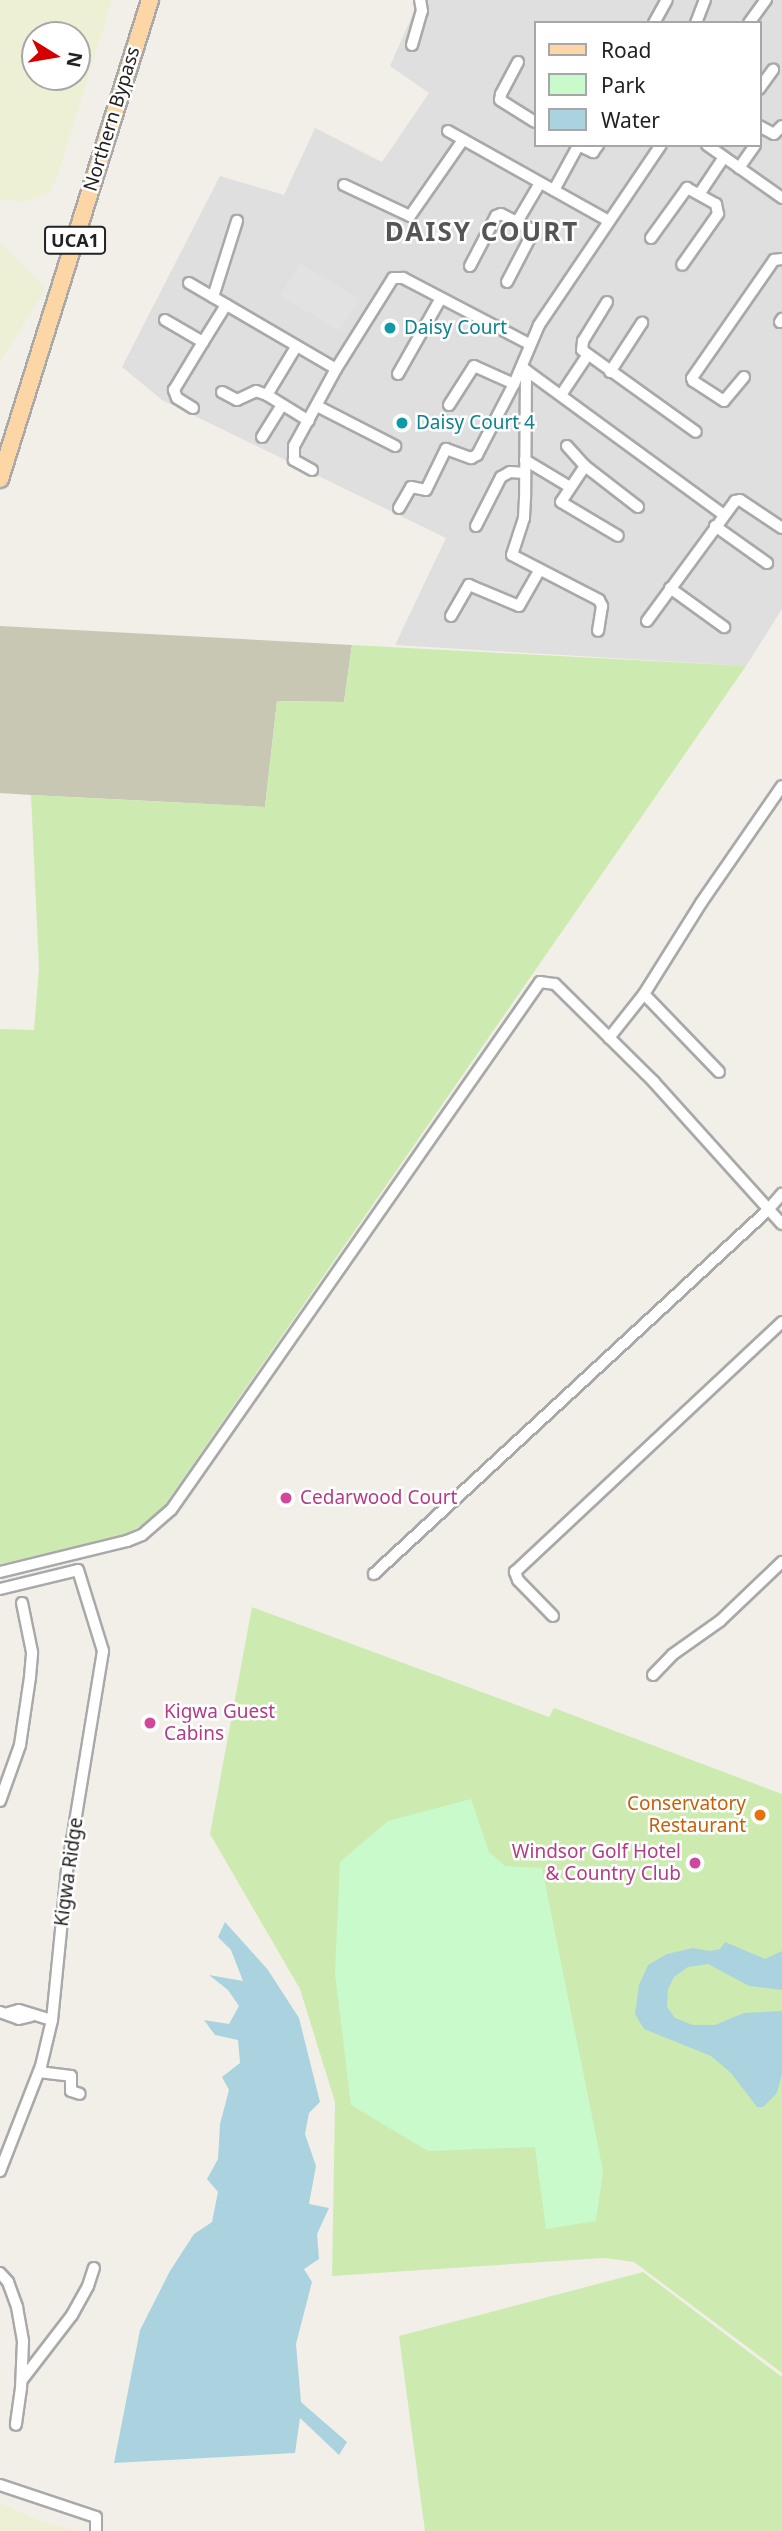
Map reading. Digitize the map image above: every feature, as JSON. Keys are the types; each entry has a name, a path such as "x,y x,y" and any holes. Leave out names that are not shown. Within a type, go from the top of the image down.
{"main road":[{"name":"Northern Bypass","path":"0,480 150,0"}],"street":[{"path":"412,45 422,11 420,0"},
{"path":"655,21 667,0"},
{"path":"697,21 705,0"},
{"path":"750,21 766,0"},
{"path":"518,62 500,100 534,121"},
{"path":"761,86 773,71"},
{"path":"761,131 774,134 782,126"},
{"path":"448,131 609,221"},
{"path":"344,185 410,216 463,140"},
{"path":"554,190 577,147"},
{"path":"582,147 593,152 597,147"},
{"path":"598,631 601,603 538,571 512,552 524,518 523,368 529,344 660,147"},
{"path":"710,147 782,198"},
{"path":"739,168 754,147"},
{"path":"700,193 724,157"},
{"path":"517,222 540,183"},
{"path":"651,238 685,190 691,188 716,204 719,210 682,265"},
{"path":"470,266 496,216 502,214 530,229 532,234 507,282"},
{"path":"213,298 237,221"},
{"path":"744,377 724,401 692,378 774,260 782,259"},
{"path":"312,470 292,457 294,446 336,369 393,278 403,278 529,344"},
{"path":"189,283 336,369"},
{"path":"398,374 441,298"},
{"path":"607,302 583,341 581,347 587,356 696,432"},
{"path":"193,408 177,398 174,390 226,305"},
{"path":"165,320 203,341"},
{"path":"610,372 642,324"},
{"path":"267,395 296,347"},
{"path":"561,395 587,356"},
{"path":"449,405 474,366 514,384"},
{"path":"399,508 411,487 425,491 446,449 471,457 477,455 523,368"},
{"path":"523,368 724,515"},
{"path":"222,392 237,400 256,391 309,421"},
{"path":"262,437 282,405"},
{"path":"317,406 395,446"},
{"path":"567,446 585,466 638,507"},
{"path":"525,460 570,487"},
{"path":"585,466 562,503 618,537"},
{"path":"476,526 501,477 510,472 525,473"},
{"path":"647,621 735,501 740,500 782,528"},
{"path":"715,526 767,563"},
{"path":"451,616 469,585 519,606 538,571"},
{"path":"670,588 724,627"},
{"path":"609,1038 644,994 701,902 782,786"},
{"path":"0,1572 127,1541 150,1529 171,1510 533,988 540,982 555,984 691,1121 767,1211 782,1224"},
{"path":"644,994 719,1072"},
{"path":"374,1574 767,1211 782,1194"},
{"path":"553,1616 518,1580 515,1572 782,1322"},
{"path":"653,1675 672,1654 720,1621 782,1562"},
{"name":"Kigwa Ridge","path":"0,1589 78,1570 102,1640 103,1663 65,1881 52,2020 38,2072 0,2171"},
{"path":"0,1801 20,1745 29,1688 32,1652 22,1603"},
{"path":"4,2013 19,2010 31,2016 52,2020"},
{"path":"38,2072 71,2076 71,2091 80,2094"},
{"path":"22,2380 72,2315 85,2293 94,2268"},
{"path":"0,2273 8,2282 17,2307 23,2341 22,2380 16,2426"},
{"path":"0,2485 96,2517 96,2531"}],"shaded area":[{"path":"0,0 112,0 91,68 91,21 21,21 21,91 84,91 58,175 50,192 24,202 0,199"},
{"path":"419,0 782,0 782,609 746,666 395,645 446,538 162,400 122,367 220,176 284,195 315,128 382,162 429,93 390,66"},
{"path":"0,243 46,288 0,363"},
{"path":"300,263 359,299 340,331 280,296"},
{"path":"0,626 352,645 344,702 277,701 265,807 31,795 0,793"},
{"path":"0,2503 45,2523 79,2531 0,2531"}],"green space":[{"path":"352,645 746,666 162,1509 141,1526 119,1537 0,1564 0,1029 34,1030 39,969 31,795 265,807 277,701 344,702"},
{"path":"252,1607 549,1717 554,1708 782,1794 782,2373 634,2262 604,2258 332,2276 335,2102 300,1989 210,1834"},
{"path":"471,1799 489,1852 505,1866 542,1868 603,2171 596,2221 546,2229 535,2147 428,2151 351,2105 335,1974 340,1862 388,1821"},
{"path":"643,2272 782,2377 782,2531 425,2531 399,2336"}],"water":[{"path":"225,1922 268,1970 299,2018 320,2102 309,2113 305,2134 316,2166 309,2204 329,2208 317,2234 319,2259 304,2269 312,2282 296,2344 301,2402 347,2442 339,2455 300,2418 295,2453 114,2463 140,2330 170,2271 194,2234 212,2222 218,2192 207,2179 218,2159 220,2124 229,2090 222,2077 240,2063 238,2040 215,2035 204,2020 229,2024 239,2006 228,1990 209,1975 243,1981 231,1950 218,1937"},
{"path":"725,1942 765,1959 782,1951 782,1990 749,1986 708,1964 688,1967 674,1977 668,1989 667,2007 675,2018 693,2025 715,2025 744,2013 782,2011 782,2074 777,2093 763,2107 757,2107 731,2073 711,2056 644,2029 635,2014 639,1985 648,1965 667,1954 693,1948 710,1951 720,1949"}],"place":[{"name":"Daisy Court","path":"390,328"},
{"name":"Daisy Court 4","path":"402,423"},
{"name":"Cedarwood Court","path":"286,1498"},
{"name":"Kigwa Guest Cabins","path":"150,1723"},
{"name":"Conservatory Restaurant","path":"760,1815"},
{"name":"Windsor Golf Hotel & Country Club","path":"695,1863"}],"district":[{"name":"DAISY COURT","path":"482,232"}]}
